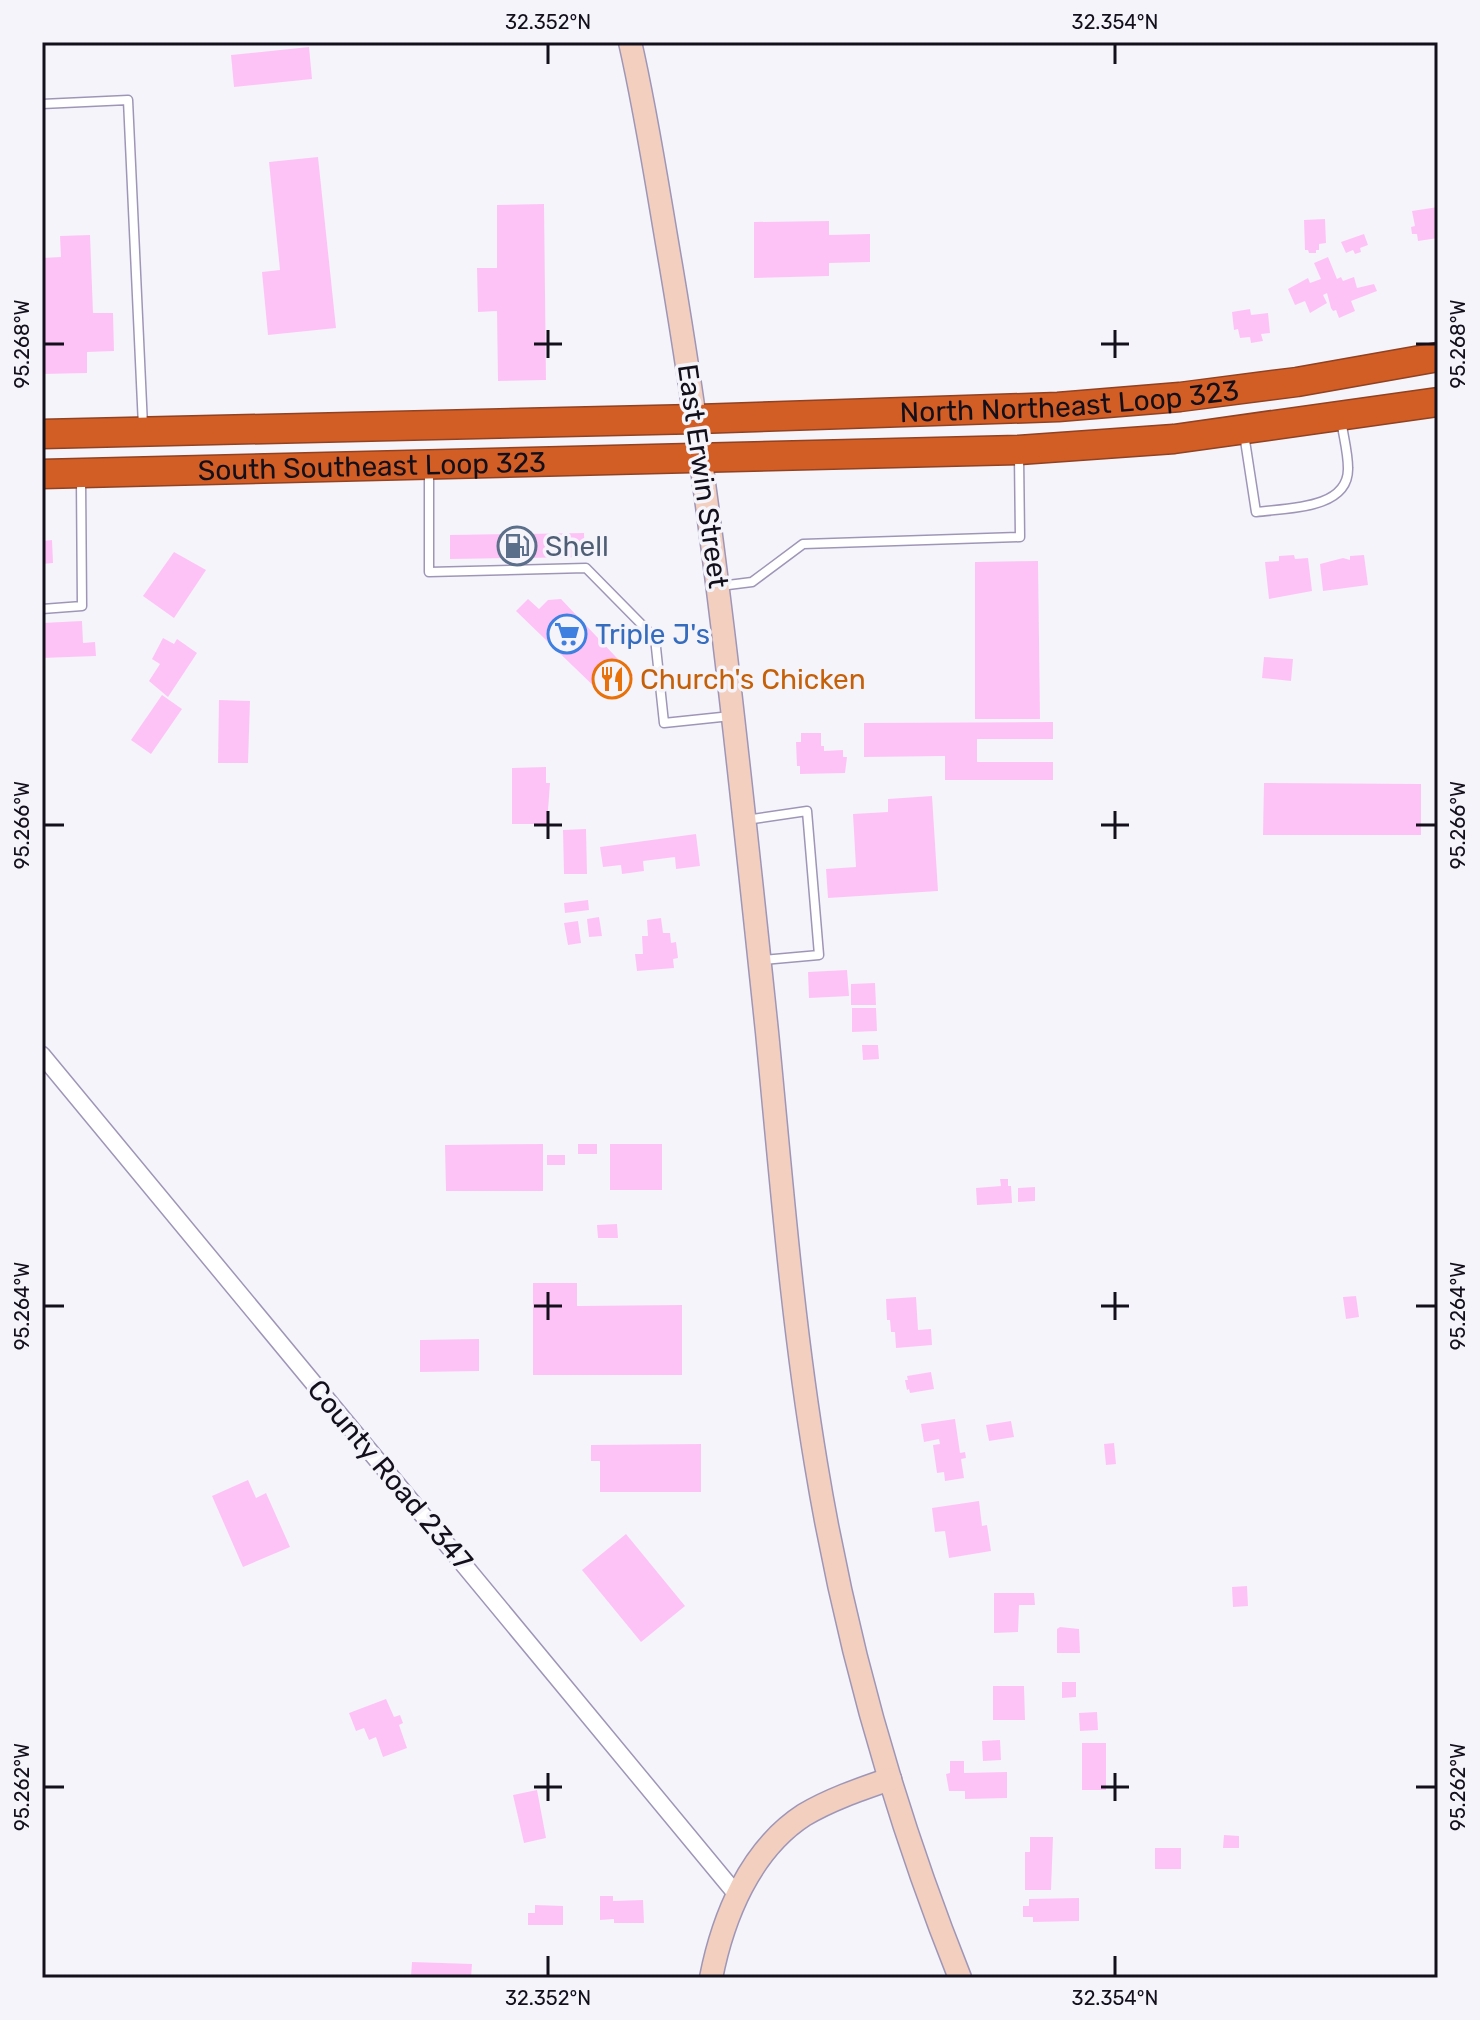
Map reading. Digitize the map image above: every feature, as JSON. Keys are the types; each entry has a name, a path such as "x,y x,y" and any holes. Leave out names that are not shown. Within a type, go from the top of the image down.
{"highway":[{"name":"North Northeast Loop 323","path":"697,419 983,411 1118,403 1297,382 1438,357"},
{"name":"North Northeast Loop 323","path":"703,459 1128,444 1438,402"},
{"name":"South Southeast Loop 323","path":"42,434 697,419"},
{"name":"South Southeast Loop 323","path":"42,474 703,459"}],"main road":[{"name":"East Erwin Street","path":"630,42 703,459 735,715 795,1309 816,1463 850,1629 890,1779 960,1978"},
{"path":"711,1978 719,1943 737,1895 762,1855 787,1828 832,1801 890,1779"}],"street":[{"name":"County Road 2347","path":"42,1055 737,1895"}],"lane":[{"path":"42,104 128,100 143,431"},
{"path":"1243,429 1256,512 1325,502 1336,495 1348,471 1341,417"},
{"path":"719,587 752,582 803,544 1020,537 1019,450"},
{"path":"429,466 429,572 586,568 655,638 664,723 735,715"},
{"path":"42,609 82,606 81,473"},
{"path":"745,820 807,811 819,955 759,961"}],"building":[{"path":"309,47 312,79 234,87 231,55"},
{"path":"318,157 336,328 268,335 262,272 280,270 269,162"},
{"path":"544,204 546,380 498,381 497,311 478,312 477,268 497,268 497,205"},
{"path":"1438,207 1438,238 1418,241 1417,234 1412,234 1411,227 1415,226 1412,211"},
{"path":"1325,219 1326,243 1319,244 1316,253 1309,253 1305,250 1304,220"},
{"path":"829,221 829,235 870,234 870,262 829,263 829,276 754,278 754,222"},
{"path":"1364,234 1368,245 1360,248 1361,252 1355,254 1353,250 1346,253 1341,242"},
{"path":"90,235 93,313 113,313 114,351 87,352 87,373 42,374 42,258 61,257 60,236"},
{"path":"1328,257 1337,279 1341,277 1343,281 1354,277 1357,288 1374,284 1377,291 1351,301 1355,311 1339,318 1336,310 1331,308 1327,293 1323,295 1327,303 1310,313 1305,301 1295,305 1288,289 1308,278 1310,283 1321,279 1314,263"},
{"path":"1250,309 1251,315 1268,313 1270,333 1261,334 1263,341 1251,343 1250,337 1240,338 1238,329 1234,330 1232,312"},
{"name":"Shell","path":"584,533 585,557 450,559 450,535"},
{"path":"52,540 53,563 42,564 42,541"},
{"path":"174,552 206,570 174,618 143,596"},
{"path":"1294,555 1295,559 1308,558 1312,591 1269,599 1265,562 1279,561 1279,556"},
{"path":"1364,555 1368,585 1323,591 1320,564"},
{"path":"1038,561 1040,719 975,719 975,562"},
{"name":"Triple J's","path":"528,599 539,609 548,600 561,599 633,675 613,695 603,695 516,611"},
{"path":"82,621 83,643 95,642 96,656 42,658 42,623"},
{"path":"163,638 174,644 177,639 197,653 168,697 149,681 160,664 152,659"},
{"path":"1264,657 1293,659 1291,681 1262,678"},
{"path":"162,695 182,709 151,754 131,740"},
{"path":"219,700 250,701 248,763 218,763"},
{"path":"1053,722 1053,739 977,739 977,762 1053,762 1053,780 945,780 945,756 864,757 864,723"},
{"path":"801,733 821,733 824,751 843,750 843,757 847,757 845,773 800,774 796,742 801,742"},
{"path":"546,767 546,783 550,783 547,824 512,824 512,768"},
{"path":"1264,783 1421,784 1421,835 1263,835"},
{"path":"932,796 938,891 828,898 826,869 856,867 853,814 888,812 888,799"},
{"path":"586,829 587,874 564,874 563,830"},
{"path":"696,834 700,866 676,869 675,857 643,861 644,871 622,874 621,865 603,867 600,847"},
{"path":"588,900 589,910 565,913 564,903"},
{"path":"599,917 602,936 589,937 587,919"},
{"path":"661,918 663,933 670,933 671,943 676,942 678,958 673,959 674,968 637,971 635,954 643,954 642,936 648,936 647,920"},
{"path":"578,921 581,943 568,945 564,923"},
{"path":"847,970 849,996 809,998 808,972"},
{"path":"875,983 876,1005 851,1005 851,984"},
{"path":"852,1008 876,1008 877,1031 852,1032"},
{"path":"862,1045 878,1045 879,1059 863,1060"},
{"path":"543,1144 543,1191 446,1191 445,1145"},
{"path":"578,1144 597,1144 597,1154 578,1154"},
{"path":"610,1144 662,1144 662,1190 610,1190"},
{"path":"547,1155 565,1155 565,1165 547,1165"},
{"path":"1000,1179 1008,1179 1012,1203 977,1205 976,1188 1001,1186"},
{"path":"1035,1187 1035,1201 1018,1202 1018,1188"},
{"path":"617,1224 618,1238 598,1238 597,1225"},
{"path":"533,1283 577,1283 577,1306 682,1305 682,1375 533,1375"},
{"path":"1356,1296 1359,1317 1346,1319 1343,1297"},
{"path":"916,1297 918,1330 931,1329 932,1345 896,1348 895,1332 891,1332 890,1320 887,1320 886,1299"},
{"path":"479,1339 479,1371 420,1372 420,1340"},
{"path":"931,1372 934,1389 910,1393 907,1390 907,1376"},
{"path":"955,1419 960,1453 965,1452 966,1458 961,1459 964,1478 945,1481 944,1472 937,1473 933,1445 940,1444 939,1439 924,1442 921,1424"},
{"path":"1011,1421 1014,1437 989,1441 986,1425"},
{"path":"1114,1443 1116,1464 1106,1465 1104,1444"},
{"path":"701,1444 701,1492 600,1492 600,1461 591,1461 591,1445"},
{"path":"248,1480 256,1498 266,1493 290,1547 243,1567 212,1496"},
{"path":"979,1501 982,1526 987,1525 991,1551 949,1558 945,1531 935,1532 932,1508"},
{"path":"626,1534 685,1606 641,1642 582,1570"},
{"path":"1247,1586 1248,1606 1233,1607 1232,1587"},
{"path":"994,1593 1034,1593 1035,1605 1019,1605 1018,1632 994,1633"},
{"path":"1057,1629 1079,1629 1080,1653 1057,1653"},
{"path":"1062,1682 1076,1682 1076,1697 1062,1698"},
{"path":"993,1686 1024,1686 1025,1720 993,1720"},
{"path":"386,1699 394,1717 400,1715 403,1723 399,1725 407,1748 383,1757 376,1737 369,1740 364,1728 356,1731 349,1713"},
{"path":"1097,1712 1098,1730 1080,1731 1079,1713"},
{"path":"1000,1740 1001,1760 983,1761 982,1741"},
{"path":"1082,1743 1106,1743 1106,1790 1082,1790"},
{"path":"950,1761 964,1761 964,1773 1007,1772 1007,1798 965,1799 965,1791 949,1791 946,1774 950,1773"},
{"path":"537,1790 546,1838 524,1843 513,1795"},
{"path":"1224,1835 1239,1836 1239,1848 1223,1848"},
{"path":"1030,1837 1053,1837 1051,1890 1025,1890 1025,1852 1030,1852"},
{"path":"1155,1848 1181,1848 1181,1869 1155,1869"},
{"path":"600,1896 613,1896 613,1901 643,1900 644,1923 600,1920"},
{"path":"1079,1898 1079,1921 1033,1922 1033,1917 1023,1917 1023,1906 1029,1906 1029,1899"},
{"path":"535,1905 563,1906 563,1925 528,1925 528,1913 535,1913"},
{"path":"412,1962 472,1964 471,1978 411,1977"}],"place":[{"name":"Shell","path":"517,546"},
{"name":"Triple J's","path":"567,634"},
{"name":"Church's Chicken","path":"612,679"}]}
